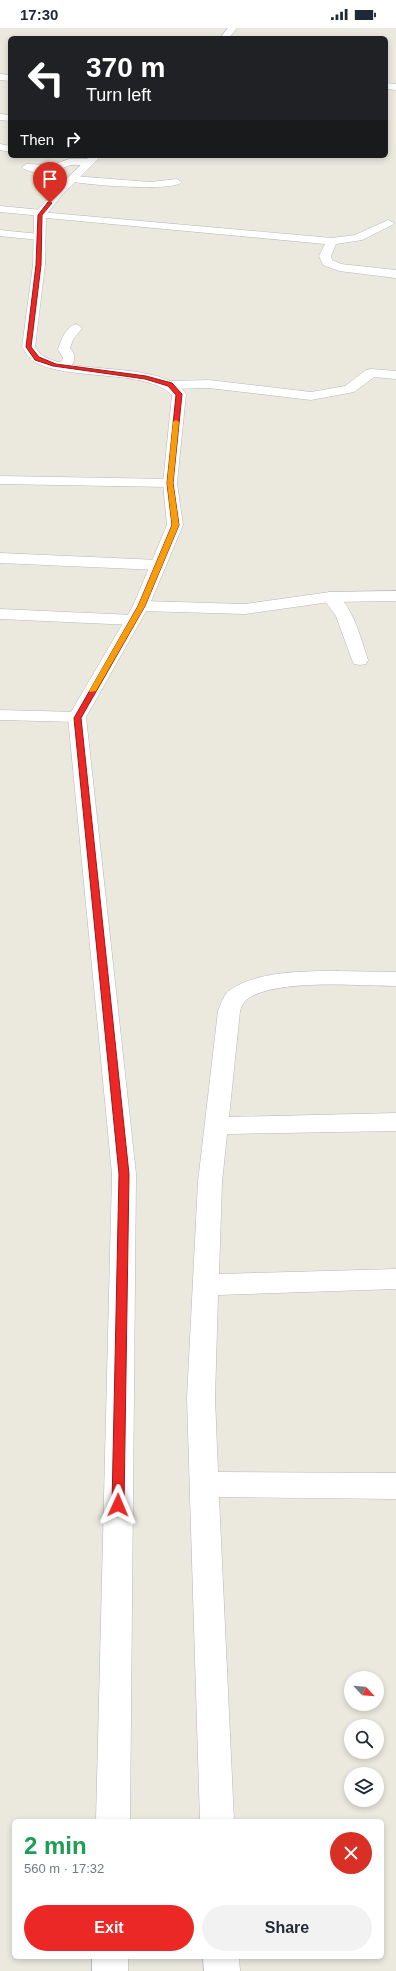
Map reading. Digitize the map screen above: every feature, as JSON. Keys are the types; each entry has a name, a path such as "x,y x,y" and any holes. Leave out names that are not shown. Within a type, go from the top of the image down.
{"street":[{"path":"226,36 233,28"},
{"path":"91,158 41,214 39,265 28,347 37,358 65,366 146,378 170,385 231,386 311,396 349,389 371,373 396,375"},
{"path":"41,214 332,241 358,238 388,223"},
{"path":"332,241 325,256 327,262 339,267 396,274"},
{"path":"113,1819 124,1174 77,718 137,613 175,525 170,483 179,394 170,385"},
{"path":"0,480 170,483"},
{"path":"0,558 158,565"},
{"path":"137,613 246,609 330,597 396,596"},
{"path":"0,715 77,718"},
{"path":"216,1819 201,1398 210,1182 229,1011 236,996 255,986 294,980 396,979"},
{"path":"216,1126 396,1122"},
{"path":"206,1286 396,1279"},
{"path":"204,1484 396,1486"},
{"path":"110,1959 110,1971"},
{"path":"222,1959 222,1971"}],"lane":[{"path":"27,166 43,169 54,168 69,162 91,158"},
{"path":"73,179 150,185 177,182"},
{"path":"0,209 41,214"},
{"path":"0,233 39,237"},
{"path":"65,366 70,359 70,355 64,349 67,339 76,328"},
{"path":"330,597 344,615 360,660"},
{"path":"0,614 137,613"}],"slow traffic":[{"path":"92,691 141,606 175,525 170,483 176,422"}],"route":[{"path":"50,203 40,215 39,265 28,347 37,358 55,365 146,378 170,385 179,394 170,483 175,525 141,606 77,718 124,1174 118,1505"}]}
